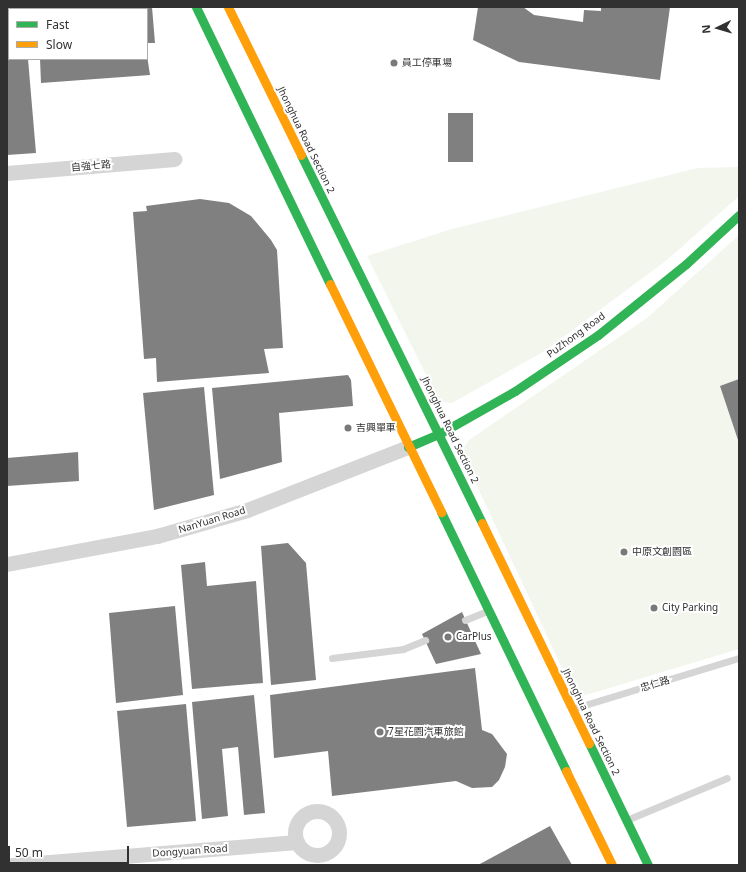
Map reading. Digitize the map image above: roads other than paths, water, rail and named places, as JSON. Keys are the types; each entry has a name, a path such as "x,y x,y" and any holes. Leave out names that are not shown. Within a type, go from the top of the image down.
{"main road":[{"path":"196,7 612,865"},
{"name":"Jhonghua Road Section 2","path":"228,7 439,434 648,865"},
{"name":"PuZhong Road","path":"408,447 439,434 515,392 598,335 686,264 739,215"}],"street":[{"name":"自強七路","path":"7,173 174,159"},
{"name":"NanYuan Road","path":"7,564 157,536 247,510 408,447"},
{"name":"Dongyuan Road","path":"12,865 126,860 297,842"}],"lane":[{"path":"465,620 489,611"},
{"path":"332,658 403,650 425,640"},
{"name":"忠仁路","path":"572,709 739,658"},
{"path":"626,820 727,778"}],"place":[{"name":"員工停車場","path":"394,63"},
{"name":"吉興單車","path":"348,428"},
{"name":"中原文創園區","path":"624,552"},
{"name":"City Parking","path":"654,608"},
{"name":"CarPlus","path":"448,637"},
{"name":"7星花園汽車旅館","path":"380,732"}]}
